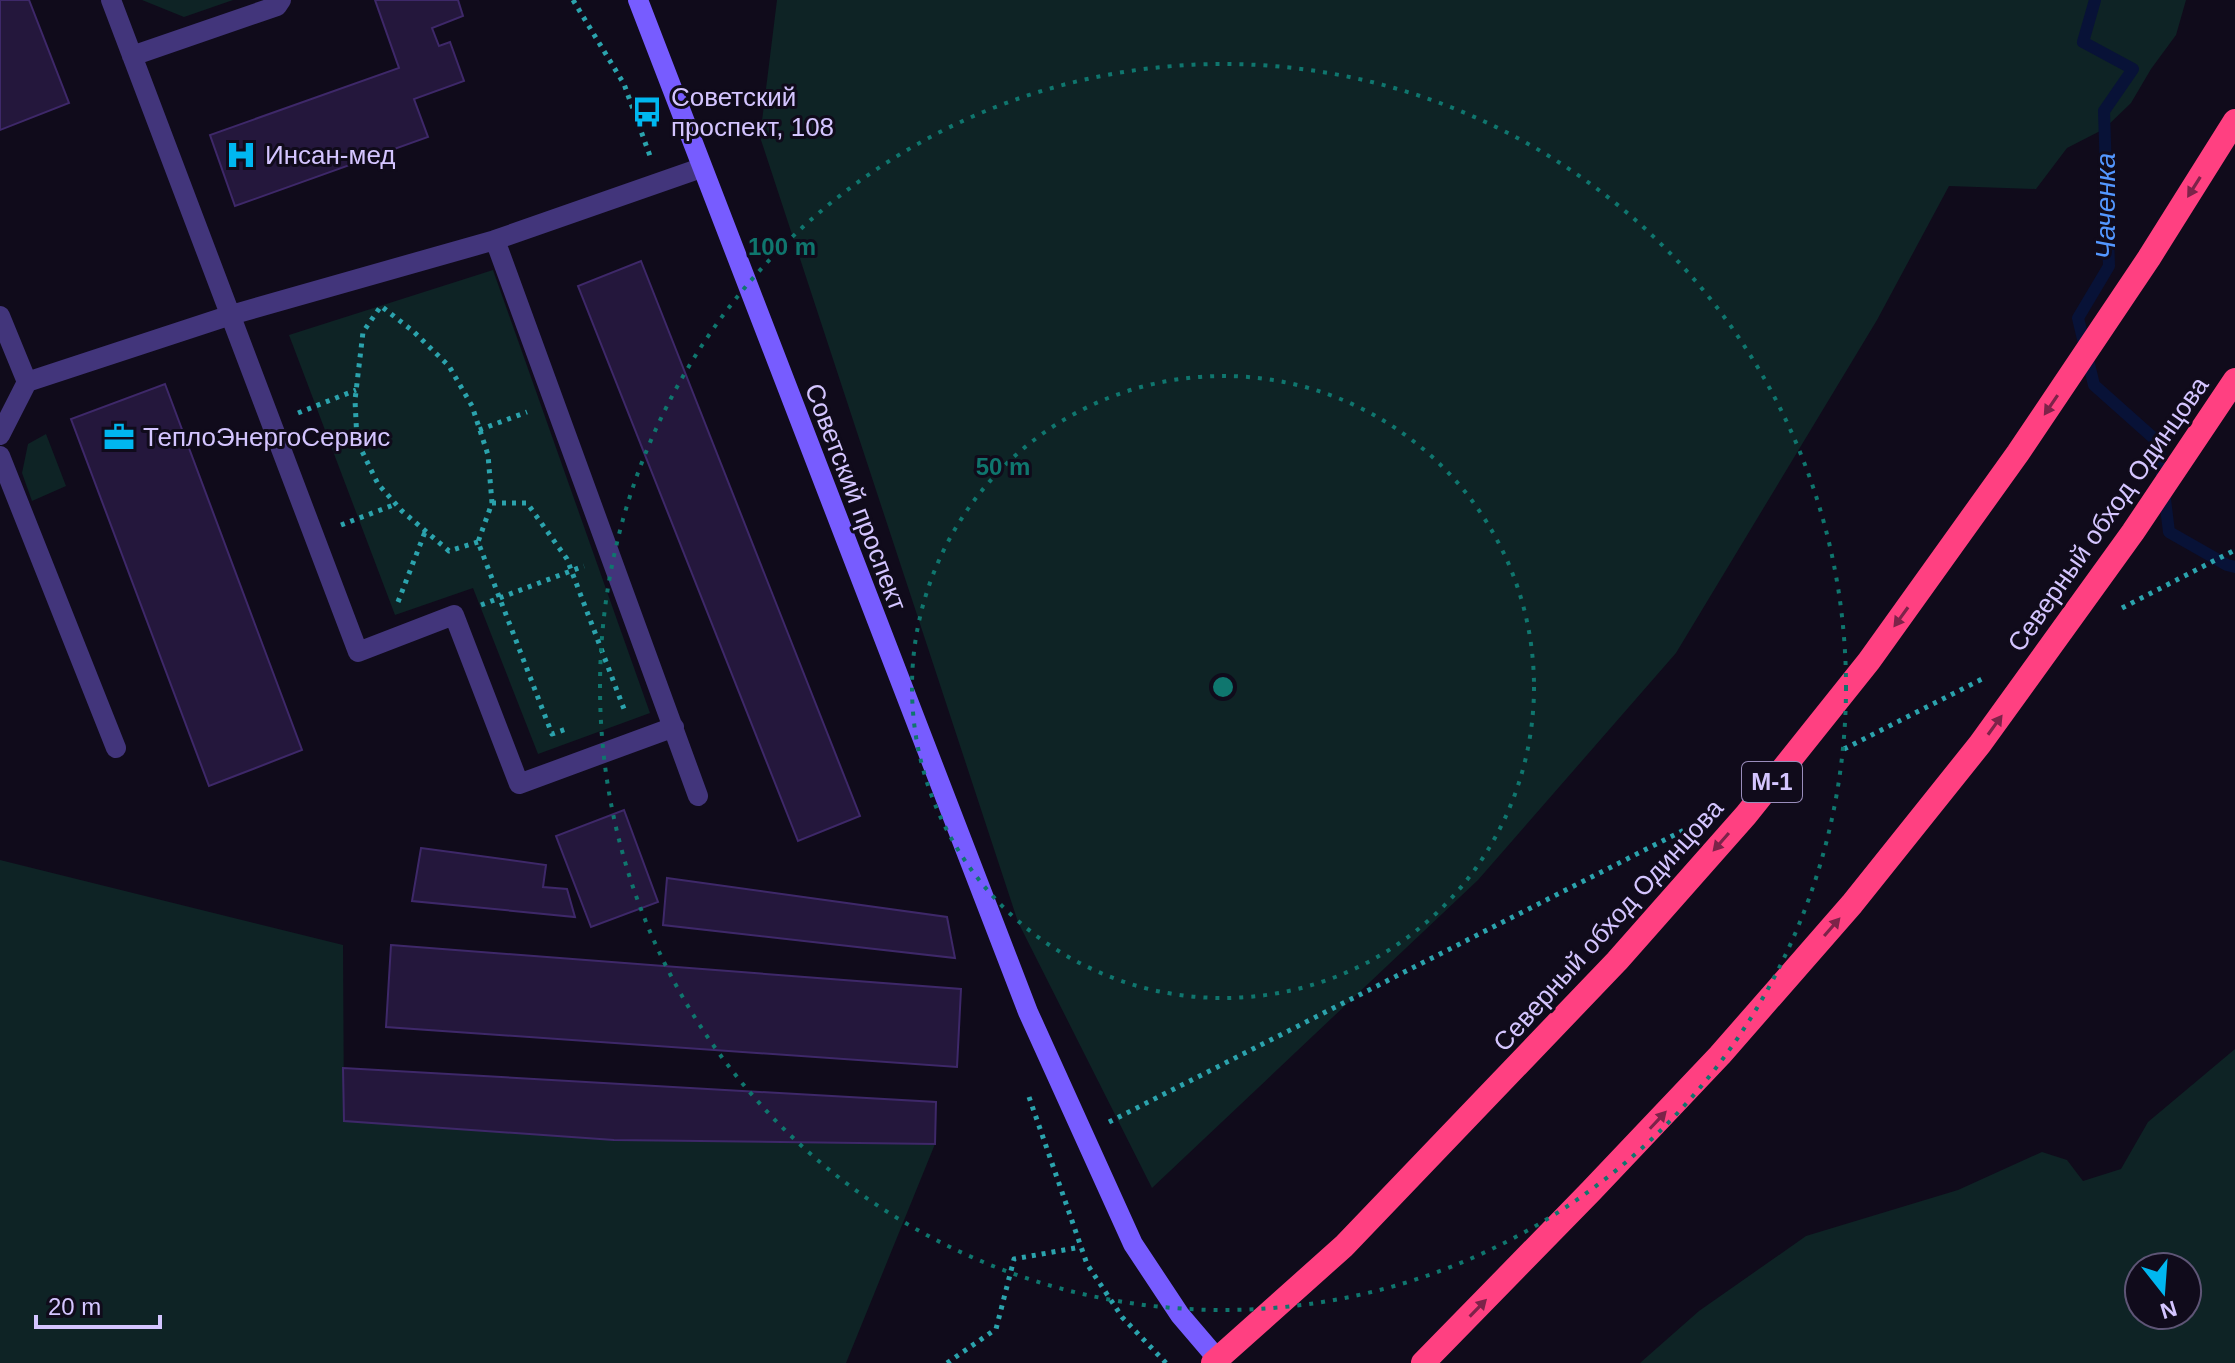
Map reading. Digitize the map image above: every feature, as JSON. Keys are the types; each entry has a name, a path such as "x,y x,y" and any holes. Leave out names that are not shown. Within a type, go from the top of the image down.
{"highway":[{"name":"Северный обход Одинцова","path":"1213,1363 1365,1225 1617,961 1746,815 1869,661 2018,453 2149,258 2235,121"},
{"name":"Северный обход Одинцова","path":"1423,1363 1709,1066 1852,904 1980,744 2133,532 2235,380"}],"street":[{"name":"Советский проспект","path":"638,0 1028,1012 1133,1244 1176,1311 1221,1363"}],"lane":[{"path":"111,0 358,652 454,615 519,784 674,727"},
{"path":"132,56 277,6 281,0"},
{"path":"0,435 27,382 231,315 495,240 701,168"},
{"path":"495,240 698,796"},
{"path":"0,316 27,382"},
{"path":"0,456 116,748"}],"path":[{"path":"478,542 449,551 425,532 378,484 357,441 356,390 363,332 381,306 449,366 472,406 488,455 492,503 478,542 552,734 581,724"},
{"path":"272,423 356,390"},
{"path":"479,430 555,402"},
{"path":"492,503 527,503 567,559 624,709 610,714"},
{"path":"314,536 396,504"},
{"path":"383,642 425,532"},
{"path":"2117,610 2235,550"},
{"path":"454,615 611,556"},
{"path":"1834,754 1990,675"},
{"path":"1082,1136 1692,826"},
{"path":"947,1363 996,1329 1014,1259 1081,1247"}],"green space":[{"path":"142,0 233,0 184,17"},
{"path":"777,0 2186,0 2176,35 2131,103 2104,129 2067,148 2036,189 1949,186 1877,320 1676,653 1478,880 1152,1188 1018,922 760,137"},
{"path":"493,270 650,713 538,754 473,588 395,615 289,335"},
{"path":"46,434 66,486 32,501 22,473 28,444"},
{"path":"0,860 343,945 344,1121 614,1140 935,1144 846,1363 0,1363"},
{"path":"2235,1049 2235,1363 1640,1363 1699,1311 1806,1236 1958,1190 2042,1152 2067,1160 2083,1181 2121,1169 2148,1122"}],"building":[{"path":"0,0 29,0 69,103 0,130"},
{"path":"375,0 458,0 463,16 432,28 439,46 450,42 464,81 414,99 428,137 235,206 210,135 399,68"},
{"path":"641,261 860,816 798,841 578,286"},
{"path":"165,384 302,750 209,786 71,419"},
{"path":"624,810 658,902 591,927 556,836"},
{"path":"421,848 546,865 543,887 567,889 575,917 412,901"},
{"path":"667,878 947,917 955,958 663,925"},
{"path":"391,945 961,989 957,1067 386,1027"},
{"path":"343,1068 936,1102 935,1144 614,1140 344,1121"}],"waterway":[{"name":"Чаченка","path":"2095,0 2083,42 2133,69 2104,111 2109,266 2078,318 2094,385 2158,442 2169,532 2235,567"}],"place":[{"name":"Советский проспект, 108","path":"647,112"},
{"name":"Инсан-мед","path":"241,155"},
{"name":"ТеплоЭнергоСервис","path":"119,437"}]}
